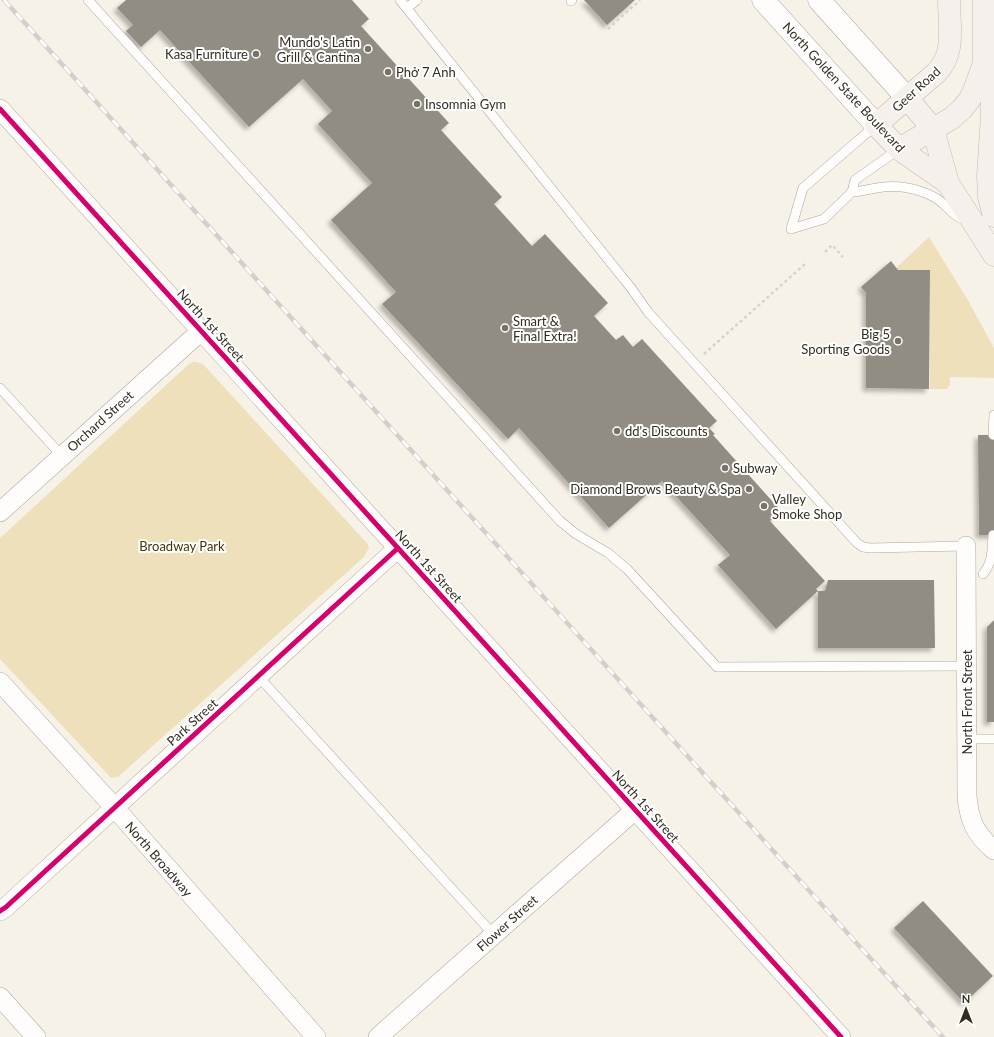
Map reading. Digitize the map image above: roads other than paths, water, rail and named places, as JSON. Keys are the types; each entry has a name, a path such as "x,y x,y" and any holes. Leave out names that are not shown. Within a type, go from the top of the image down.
{"main road":[{"name":"North Golden State Boulevard","path":"763,0 899,149 948,183"},
{"name":"North Golden State Boulevard","path":"819,0 907,98 932,129 948,183 994,255"},
{"name":"Geer Road","path":"876,125 940,70 947,57 950,41 949,0"},
{"path":"899,149 952,118 966,104 975,88 984,63 984,0"},
{"path":"984,63 992,76 992,116 988,176 989,197 994,216"}],"street":[{"name":"North 1st Street","path":"0,109 841,1037"},
{"name":"Orchard Street","path":"0,512 201,331"},
{"name":"North Front Street","path":"966,546 975,575 968,666 968,808 972,822 978,834 994,850"},
{"name":"Park Street","path":"0,911 398,548"},
{"name":"North Broadway","path":"0,682 114,807 316,1037"},
{"name":"Flower Street","path":"378,1037 635,810"},
{"path":"0,997 36,1037"}],"lane":[{"path":"88,0 560,521 576,534 608,553 627,569 717,667 968,666"},
{"path":"400,0 631,288 648,312 857,543 862,547 870,548 966,546"},
{"path":"407,8 417,0"},
{"path":"876,125 803,188 790,229 824,218 852,192 856,180 899,149"},
{"path":"852,192 862,192 878,187 896,187 918,190 936,198 946,205 959,219 973,221"},
{"path":"0,388 62,456"},
{"path":"993,435 994,415"},
{"path":"975,575 988,568 991,561 993,535"},
{"path":"975,575 994,569"},
{"path":"258,676 494,935"},
{"path":"968,739 994,739"}],"railway":[{"path":"4,0 943,1037"}],"place":[{"name":"Mundo's Latin Grill & Cantina","path":"368,49"},
{"name":"Kasa Furniture","path":"256,54"},
{"name":"Phở 7 Anh","path":"388,72"},
{"name":"Insomnia Gym","path":"417,104"},
{"name":"Smart & Final Extra!","path":"505,328"},
{"name":"Big 5 Sporting Goods","path":"898,341"},
{"name":"dd's Discounts","path":"617,431"},
{"name":"Subway","path":"725,468"},
{"name":"Diamond Brows Beauty & Spa","path":"749,489"},
{"name":"Valley Smoke Shop","path":"764,506"}],"park label":[{"name":"Broadway Park","path":"182,546"}]}
